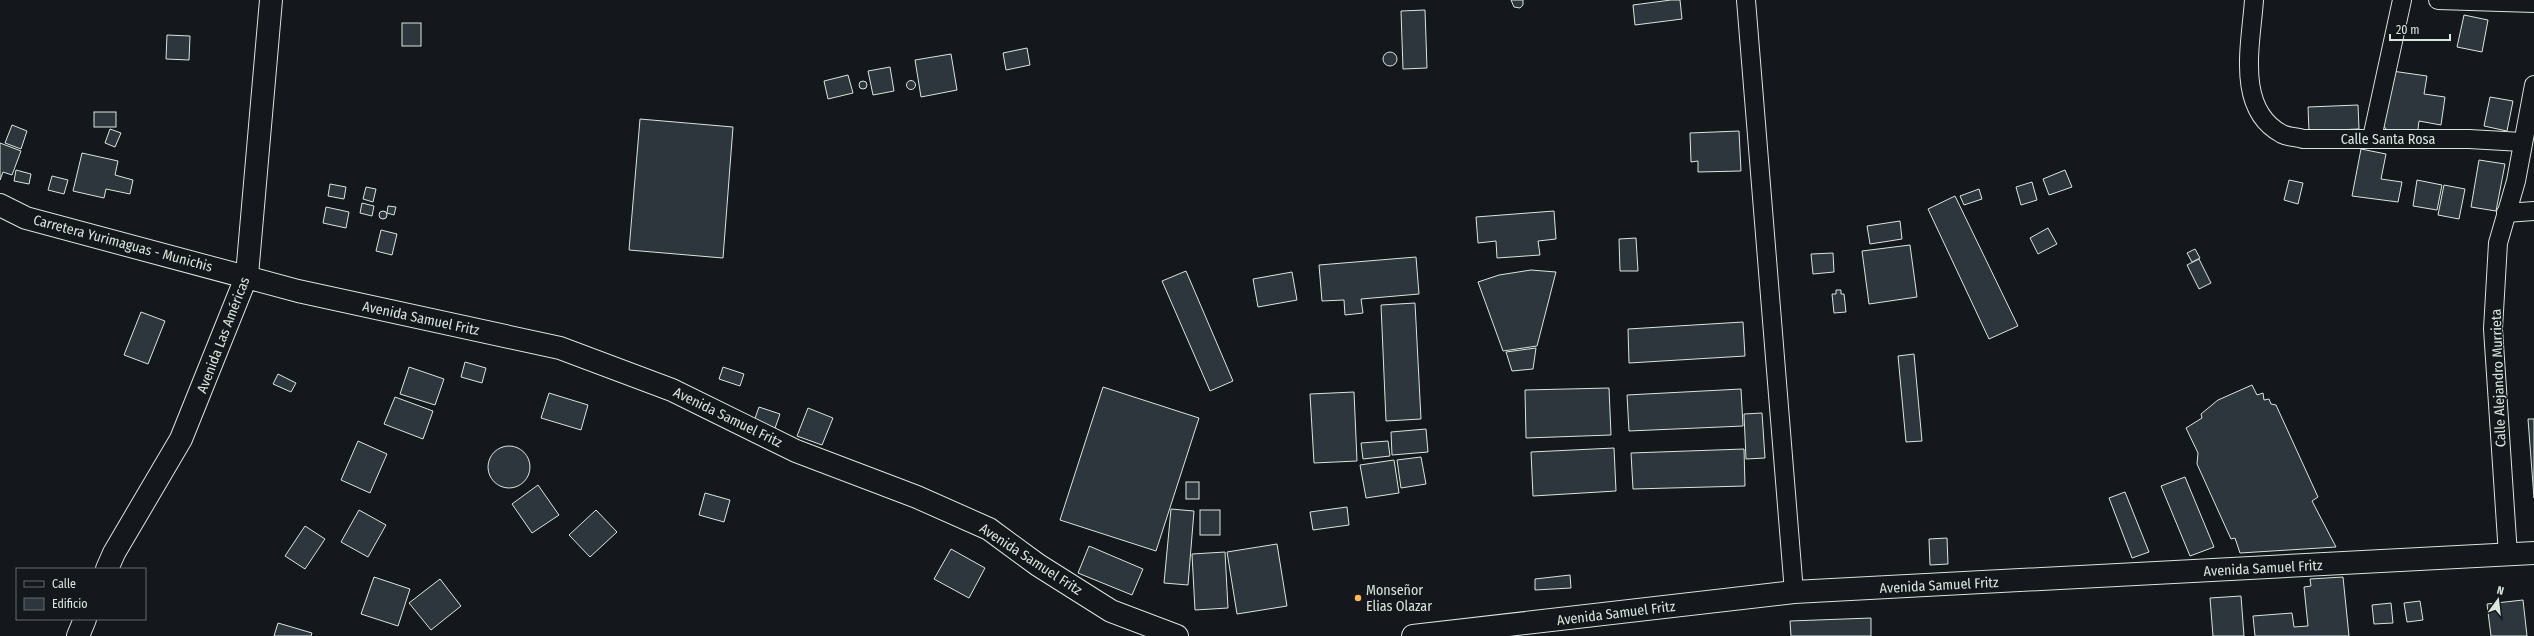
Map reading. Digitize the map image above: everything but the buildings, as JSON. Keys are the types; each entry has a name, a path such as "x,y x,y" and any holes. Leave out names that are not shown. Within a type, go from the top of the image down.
{"street":[{"name":"Avenida Las Américas","path":"111,561 181,439 248,276 271,0"},
{"path":"1746,0 1794,592"},
{"name":"Calle Santa Rosa","path":"2254,0 2248,74 2252,97 2260,116 2283,134 2303,139 2372,138 2522,142"},
{"path":"2372,138 2402,0"},
{"path":"2438,0 2534,3"},
{"name":"Calle Alejandro Murrieta","path":"2508,555 2493,329 2498,243 2516,182 2522,142 2534,84"},
{"name":"Carretera Yurimaguas - Munichis","path":"0,205 26,218 248,276"},
{"path":"2506,213 2534,211"},
{"name":"Avenida Samuel Fritz","path":"248,276 298,291 560,348 672,390 796,451 917,497 989,530 1038,565 1111,611 1177,636"},
{"name":"Avenida Samuel Fritz","path":"1413,636 1794,592 2467,558 2534,553"},
{"path":"78,636 86,620"}],"place":[{"name":"Monseñor Elias Olazar","path":"1358,598"}]}
